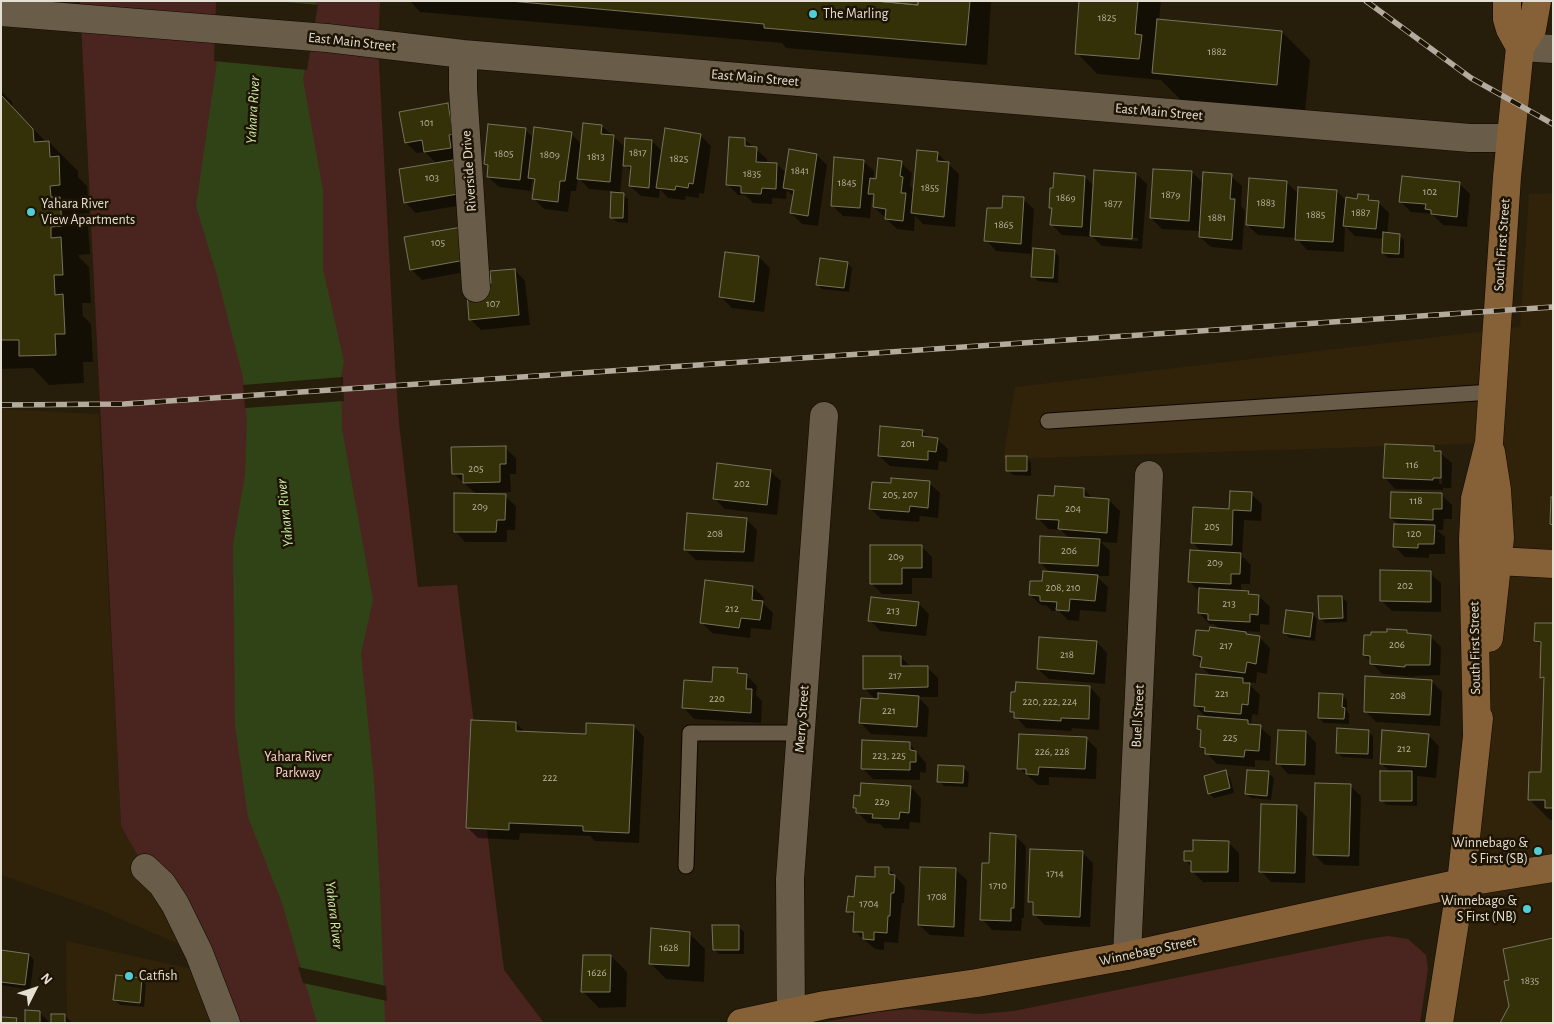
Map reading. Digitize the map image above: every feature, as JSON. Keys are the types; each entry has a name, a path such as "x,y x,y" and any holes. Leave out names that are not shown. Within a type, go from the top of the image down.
{"street":[{"path":"1507,1 1507,19 1520,47 1553,49"},
{"name":"South First Street","path":"1439,1023 1461,883 1477,735 1485,560 1500,538 1497,490 1490,443 1492,392 1510,138 1520,47 1532,29 1537,1"},
{"name":"East Main Street","path":"1,12 328,38 463,54 1460,138 1510,138"},
{"name":"Riverside Drive","path":"463,54 476,288"},
{"name":"Merry Street","path":"791,1017 790,880 824,416"},
{"name":"Buell Street","path":"1127,956 1149,475"},
{"path":"1485,560 1553,564"},
{"path":"145,868 162,884 175,904 199,953 226,1023"},
{"name":"Winnebago Street","path":"741,1023 791,1017 1127,956 1461,883 1553,868"}],"lane":[{"path":"1048,421 1492,392"},
{"path":"686,866 690,733 801,733"}],"shaded area":[{"path":"1553,193 1553,1023 1439,1023 1489,443 1003,459 1015,387 1520,327 1529,194"},
{"path":"1,409 99,414 121,826 199,953 98,909 1,875"},
{"path":"66,941 206,972 226,1023 67,1023"}],"green space":[{"name":"Yahara River Parkway","path":"80,1 380,1 378,45 395,367 399,423 418,587 457,585 504,970 544,1023 226,1023 121,826"},
{"path":"1388,936 1408,939 1426,955 1428,969 1420,1023 820,1023 878,1012 909,1009 979,1014 1014,1011"}],"water":[{"name":"Yahara River","path":"219,1 316,1 303,79 323,191 323,269 344,362 341,376 342,429 373,600 361,654 374,780 385,1023 317,1023 282,903 248,817 235,725 233,545 245,475 247,421 243,377 216,272 196,206 218,55"}],"pier":[{"path":"216,1 275,1 318,5 307,70 214,61"},
{"path":"343,377 344,401 245,408 243,385"},
{"path":"298,967 386,986 387,1001 303,983"}],"building":[{"name":"The Marling","path":"510,1 875,1 918,5 918,1 970,1 966,45 764,28 764,24"},
{"path":"875,1 918,1 918,5"},
{"path":"1079,1 1138,1 1135,34 1142,35 1139,59 1075,54"},
{"path":"1157,19 1282,31 1277,85 1152,73"},
{"name":"Yahara River View Apartments","path":"1,95 33,129 34,142 49,141 50,157 59,156 60,185 50,186 51,197 60,197 62,226 51,227 51,238 61,237 63,275 54,275 55,295 63,294 65,334 55,334 56,355 19,356 19,340 1,340"},
{"path":"448,103 453,134 449,135 451,148 424,152 422,140 405,143 399,112"},
{"path":"583,123 602,125 601,134 614,135 610,182 577,179"},
{"path":"488,124 526,128 520,180 487,177 488,165 484,164"},
{"path":"534,127 572,132 565,181 560,181 558,202 532,199 535,179 528,178"},
{"path":"665,128 701,134 693,184 689,183 688,188 676,186 675,190 656,188"},
{"path":"729,137 745,138 745,146 757,147 756,162 777,163 776,189 762,188 761,194 741,193 741,186 726,185"},
{"path":"625,138 652,140 649,188 629,186 631,166 623,166"},
{"path":"789,149 817,154 808,216 790,213 794,190 783,188"},
{"path":"917,150 938,152 937,161 949,162 944,217 911,213"},
{"path":"834,157 864,160 860,208 831,206"},
{"path":"878,158 902,161 900,176 903,177 901,193 906,193 903,221 885,219 886,209 873,207 874,194 868,194 870,178 876,179"},
{"path":"453,160 458,194 404,203 399,169"},
{"path":"1153,169 1192,171 1189,221 1150,218"},
{"path":"1094,170 1136,173 1132,239 1090,236"},
{"path":"1203,172 1232,174 1230,199 1235,199 1232,240 1199,237"},
{"path":"1054,173 1085,176 1082,227 1050,225 1052,208 1049,208 1050,188 1053,188"},
{"path":"1402,176 1460,182 1457,217 1431,214 1431,210 1425,209 1426,204 1399,202"},
{"path":"1249,178 1287,181 1284,228 1246,225"},
{"path":"1298,187 1337,190 1333,242 1295,240"},
{"path":"611,192 624,193 623,218 610,218"},
{"path":"1358,194 1369,195 1368,200 1379,201 1376,229 1343,226 1346,197 1357,199"},
{"path":"1003,196 1024,197 1021,244 984,241 987,208 1002,208"},
{"path":"462,227 465,260 410,270 404,237"},
{"path":"1383,232 1400,234 1399,254 1382,253"},
{"path":"1033,248 1055,250 1053,278 1031,277"},
{"path":"725,252 759,256 754,302 719,297"},
{"path":"820,258 848,262 844,288 816,285"},
{"path":"515,269 519,315 469,320 467,293 490,290 490,271"},
{"path":"880,426 923,430 922,436 938,438 936,452 928,451 928,460 878,456"},
{"path":"1385,444 1434,446 1434,451 1441,451 1441,478 1433,478 1433,480 1383,478"},
{"path":"506,446 506,464 500,464 500,482 463,483 463,474 452,474 451,447"},
{"path":"1006,456 1027,456 1027,471 1006,471"},
{"path":"717,463 771,470 767,505 713,499"},
{"path":"891,478 930,481 928,508 910,506 909,512 869,509 872,482 891,483"},
{"path":"1055,486 1084,488 1084,497 1109,499 1107,533 1058,529 1059,520 1036,519 1038,495 1054,496"},
{"path":"1230,491 1252,492 1251,511 1233,510 1232,545 1191,543 1193,507 1229,509"},
{"path":"1391,492 1442,493 1442,509 1433,509 1433,520 1390,518"},
{"path":"454,493 506,494 505,520 497,520 496,532 454,532"},
{"path":"1551,497 1553,497 1553,525 1550,524"},
{"path":"687,513 747,518 744,552 684,550"},
{"path":"1394,524 1435,525 1434,544 1418,544 1418,548 1393,547"},
{"path":"1040,536 1100,539 1098,566 1039,563"},
{"path":"870,545 922,545 922,568 902,568 902,584 870,584"},
{"path":"1190,550 1241,553 1240,574 1231,574 1231,584 1188,582"},
{"path":"1380,570 1431,571 1431,602 1380,601"},
{"path":"1043,571 1098,575 1095,601 1070,599 1069,611 1056,610 1057,602 1040,601 1040,596 1029,595 1030,581 1042,581"},
{"path":"705,580 753,586 752,600 763,601 760,620 741,618 739,628 700,623"},
{"path":"1199,588 1249,591 1248,594 1259,595 1258,615 1250,614 1250,622 1208,620 1208,614 1198,613"},
{"path":"1318,596 1342,596 1343,618 1319,619"},
{"path":"871,597 919,602 916,626 868,621"},
{"path":"1286,610 1313,613 1310,637 1283,633"},
{"path":"1535,623 1553,623 1553,808 1545,808 1545,800 1528,800 1529,772 1541,772 1544,677 1540,678 1541,642 1534,641"},
{"path":"1210,627 1260,636 1256,664 1247,662 1245,673 1200,667 1202,657 1193,655 1196,630 1209,631"},
{"path":"1387,629 1407,630 1407,633 1431,635 1430,665 1405,665 1405,667 1370,664 1370,656 1363,655 1364,635 1371,635 1371,632 1387,632"},
{"path":"1039,637 1097,641 1094,674 1037,669"},
{"path":"863,656 901,656 901,666 928,666 928,687 863,689"},
{"path":"713,667 738,668 737,673 747,674 746,689 752,689 751,713 682,708 684,680 712,682"},
{"path":"1196,674 1243,678 1243,683 1250,683 1248,705 1242,704 1241,714 1204,711 1205,707 1194,706"},
{"path":"1365,676 1432,680 1430,715 1364,712"},
{"path":"1016,682 1090,686 1089,719 1061,718 1061,721 1014,718 1014,712 1010,712 1011,692 1015,692"},
{"path":"878,693 919,696 917,727 859,723 861,698 878,699"},
{"path":"1319,693 1343,694 1342,707 1345,708 1344,719 1318,718"},
{"path":"1198,716 1248,720 1248,724 1261,725 1259,751 1245,750 1244,757 1205,754 1205,748 1200,747 1201,730 1197,729"},
{"path":"471,720 516,722 516,731 586,734 586,723 634,725 629,833 583,831 583,826 509,823 509,830 466,828"},
{"path":"1337,728 1369,730 1368,754 1336,753"},
{"path":"1278,730 1306,731 1305,765 1276,764"},
{"path":"1382,730 1429,734 1426,767 1380,764"},
{"path":"1019,734 1087,737 1085,769 1039,767 1038,775 1026,774 1026,769 1017,769"},
{"path":"862,740 910,742 910,750 916,751 916,762 910,762 910,770 861,769"},
{"path":"938,765 964,766 963,783 937,782"},
{"path":"1226,770 1230,788 1208,794 1204,776"},
{"path":"1247,770 1269,771 1267,796 1245,794"},
{"path":"1380,771 1412,771 1412,801 1380,801"},
{"path":"861,783 911,786 909,813 900,812 899,819 872,818 873,814 856,813 856,808 853,808 854,795 860,796"},
{"path":"1315,783 1351,784 1349,856 1313,855"},
{"path":"1261,804 1297,805 1295,873 1259,872"},
{"path":"990,833 1016,835 1014,908 1011,908 1011,921 980,920 982,863 989,863"},
{"path":"1193,840 1229,841 1228,872 1191,872 1191,861 1184,861 1184,851 1193,851"},
{"path":"1030,849 1083,851 1080,917 1033,915 1033,902 1028,902"},
{"path":"875,867 889,867 889,874 895,875 894,893 891,893 887,933 874,932 874,940 863,939 863,932 853,932 854,912 846,912 848,896 854,897 856,876 875,877"},
{"path":"920,867 956,868 954,927 918,925"},
{"path":"712,925 739,925 739,950 713,950"},
{"path":"651,928 690,932 689,966 649,964"},
{"path":"1553,938 1553,1023 1500,1023 1509,1006 1504,981 1509,980 1503,949"},
{"path":"1,950 29,954 25,985 1,982"},
{"path":"583,955 611,955 610,992 581,992"},
{"path":"116,975 142,978 140,1003 113,1000"},
{"path":"25,1010 40,1011 40,1023 25,1023"},
{"path":"51,1014 65,1014 65,1023 51,1023"},
{"path":"1,1017 17,1018 16,1023 1,1023"}],"railway":[{"path":"1366,1 1471,78 1553,124"},
{"path":"1,405 124,404 1553,307"}],"place":[{"name":"The Marling","path":"813,14"},
{"name":"Yahara River View Apartments","path":"31,212"},
{"name":"Winnebago & S First (SB)","path":"1538,851"},
{"name":"Winnebago & S First (NB)","path":"1527,909"},
{"name":"Catfish","path":"129,976"}]}
